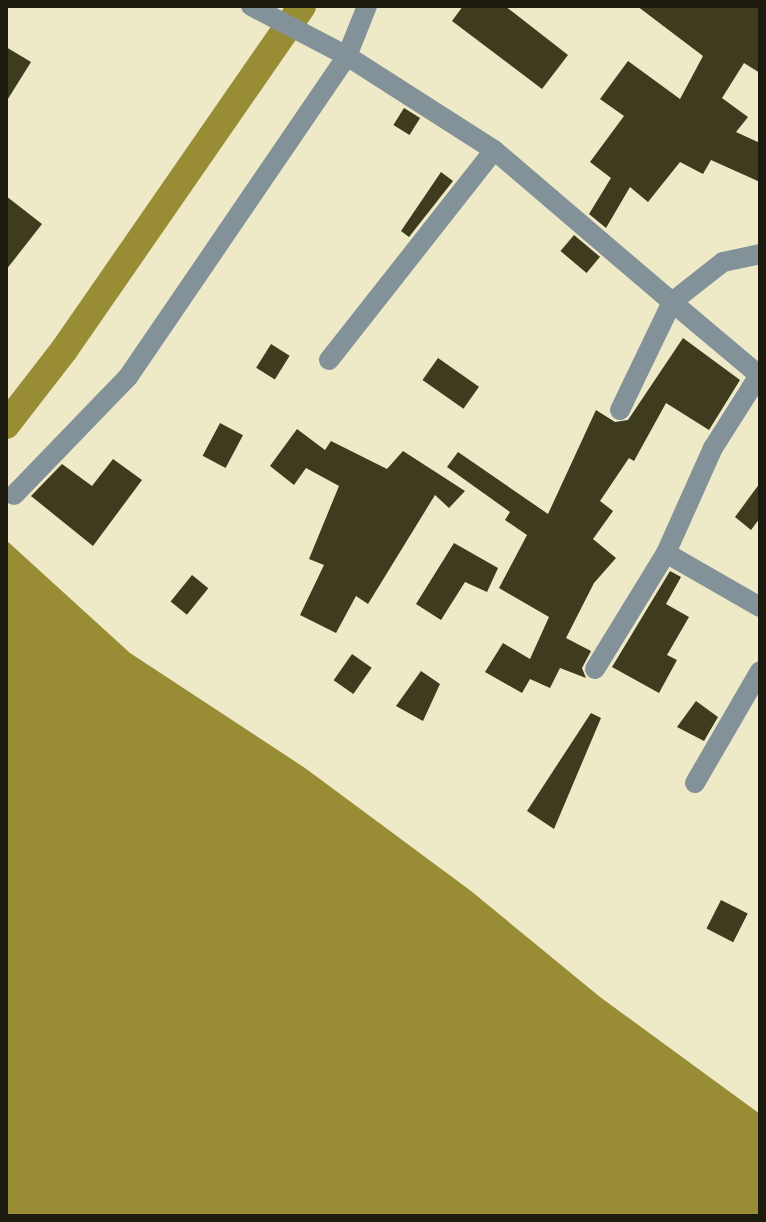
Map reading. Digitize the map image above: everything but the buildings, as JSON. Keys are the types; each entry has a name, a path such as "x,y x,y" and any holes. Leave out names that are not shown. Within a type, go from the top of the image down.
{"street":[{"path":"251,6 347,56 494,150 759,374 713,448 666,553 595,669"},
{"path":"14,495 128,377 347,56 367,6"},
{"path":"329,360 494,150"},
{"path":"620,410 672,302 723,262 760,254"},
{"path":"666,553 760,607"},
{"path":"695,783 760,671"}],"shaded area":[{"path":"6,540 130,653 305,768 471,891 600,997 760,1114 760,1216 6,1216"}],"waterway":[{"path":"6,425 64,350 302,6"}]}
